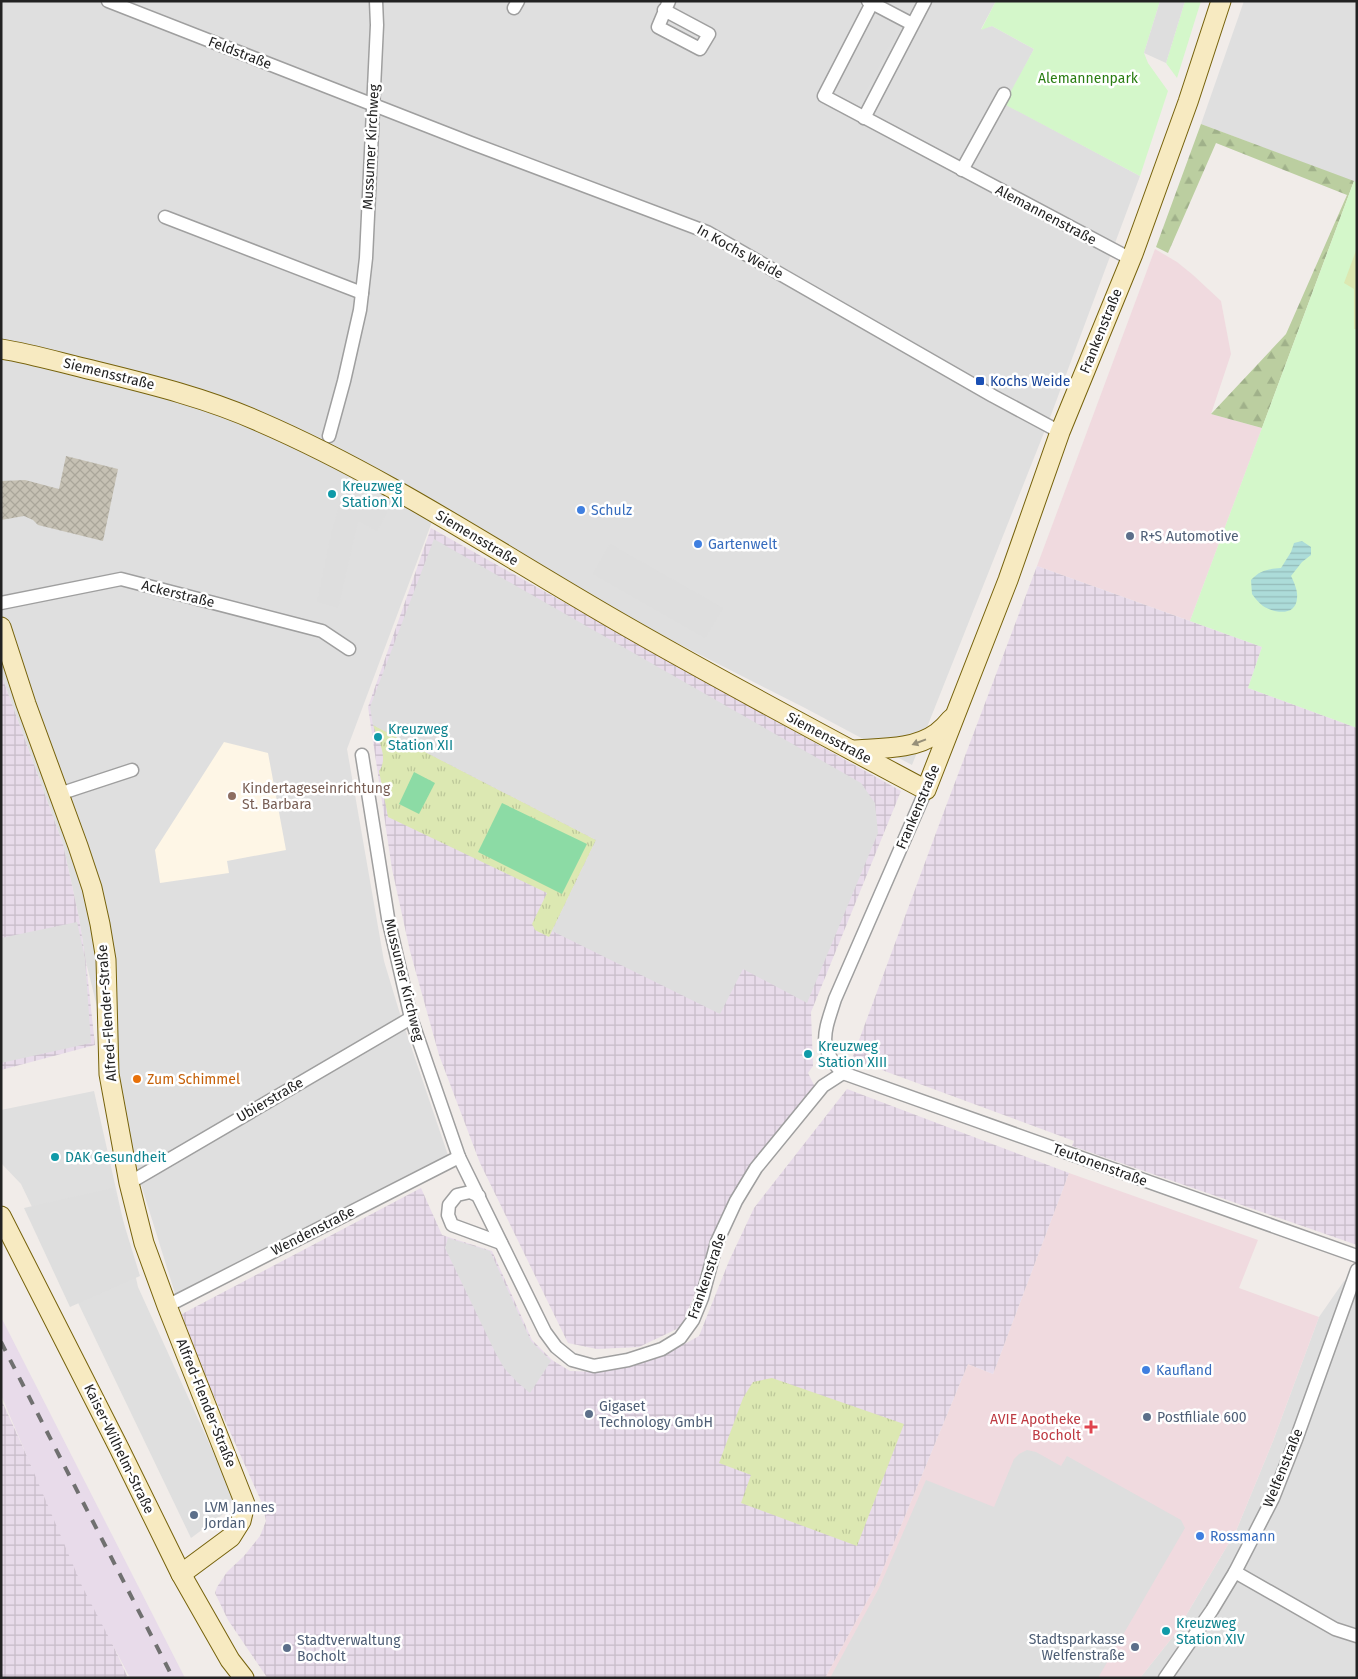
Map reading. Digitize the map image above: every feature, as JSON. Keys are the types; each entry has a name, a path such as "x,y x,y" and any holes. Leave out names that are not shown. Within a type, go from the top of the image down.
{"street":[{"name":"Feldstraße","path":"108,1 373,104"},
{"name":"Mussumer Kirchweg","path":"329,436 360,310 366,258 377,25 376,1"},
{"path":"864,118 925,1"},
{"name":"Frankenstraße","path":"478,1196 545,1332 556,1348 572,1360 594,1366 628,1360 662,1349 680,1338 693,1320 702,1298 717,1242 736,1201 756,1168 823,1086 843,1072 833,1062 824,1044 825,1030 835,1000 926,790 957,713 1008,580 1060,432 1131,259 1188,102 1221,1"},
{"name":"Alemannenstraße","path":"912,24 870,2 824,96 1131,259"},
{"path":"962,170 1004,94"},
{"name":"In Kochs Weide","path":"373,104 707,232 992,396 1060,432"},
{"path":"164,217 362,293"},
{"name":"Siemensstraße","path":"1,349 136,380 190,396 258,420 324,451 368,474 626,626 926,790"},
{"name":"Ackerstraße","path":"1,603 121,579 322,631 349,649"},
{"name":"Alfred-Flender-Straße","path":"1,627 26,704 92,888 106,960 109,1074 129,1183 144,1243 245,1504 241,1521 231,1537 181,1574"},
{"path":"852,750 909,746 930,738 939,732 957,713"},
{"name":"Mussumer Kirchweg","path":"362,755 388,918 411,1018 460,1157 478,1196"},
{"path":"59,794 132,770"},
{"name":"Ubierstraße","path":"129,1183 411,1018"},
{"name":"Teutonenstraße","path":"843,1072 1357,1256"},
{"name":"Wendenstraße","path":"167,1306 460,1157"},
{"path":"478,1196 470,1192 457,1195 448,1205 448,1215 452,1225 501,1243"},
{"name":"Kaiser-Wilhelm-Straße","path":"1,1216 181,1574 230,1660 244,1678"},
{"name":"Welfenstraße","path":"1164,1678 1196,1634 1235,1572 1273,1498 1357,1270"},
{"path":"1235,1572 1335,1629 1357,1636"}],"shaded area":[{"path":"1,1 996,1 981,29 992,26 1034,49 1005,104 1140,176 1051,415 912,765 805,708 433,519 347,749 384,961 451,1164 177,1300 140,1181 86,962 79,918 63,844 1,674"},
{"path":"1160,1 1185,1 1166,63 1144,53"},
{"path":"1244,1 1357,1 1357,183 1201,124"},
{"path":"891,13 896,33 862,98 843,107 836,87 871,21"},
{"path":"1155,249 1177,262 1221,301 1231,354 1211,414 1262,428 1190,621 1037,566"},
{"path":"66,456 118,469 103,541 38,525 33,520 24,516 1,520 1,481 25,480 59,489"},
{"path":"344,489 387,512 377,531 358,521 338,608 317,602 331,535"},
{"path":"431,528 901,791 811,1012 813,1066 808,1073 817,1091 735,1196 681,1327 639,1347 597,1349 568,1343 480,1163 439,1055 410,951 392,869 368,707"},
{"path":"434,539 861,783 875,803 878,833 807,1003 743,969 720,1014 552,931 596,840 373,725 370,707"},
{"path":"610,544 723,608 705,638 593,574"},
{"path":"1037,566 1262,647 1248,688 1357,728 1357,1245 1072,1146 1074,1141 852,1059"},
{"path":"1,674 63,844 79,918 95,1045 1,1070"},
{"name":"Kindertageseinrichtung St. Barbara","path":"224,742 268,753 286,850 227,861 229,873 160,883 155,850"},
{"path":"77,922 85,958 91,1043 1,1063 1,938"},
{"name":"Gigaset Technology GmbH","path":"847,1089 1069,1173 993,1374 968,1364 878,1581 825,1678 268,1678 228,1620 215,1593 227,1572 244,1556 260,1536 266,1521 262,1503 178,1316 421,1188 442,1235 492,1251 532,1340 552,1360 570,1371 599,1372 628,1367 661,1357 699,1336 729,1261 754,1208"},
{"path":"94,1091 138,1287 234,1498 222,1515 191,1538 21,1184 1,1163 1,1110"},
{"path":"1069,1173 1258,1240 1239,1288 1319,1317 1273,1441 1236,1531 1175,1634 1140,1678 825,1678 878,1581 968,1364 993,1374"},
{"path":"113,1188 140,1276 70,1307 24,1208"},
{"path":"448,1238 490,1251 531,1341 551,1361 530,1393 504,1368 495,1352 445,1248"},
{"path":"1357,1275 1357,1678 1140,1678 1175,1634 1236,1531 1273,1441 1319,1317 1344,1281"},
{"path":"1,1317 185,1678 130,1678 82,1586 1,1395"},
{"path":"1,1399 128,1678 1,1678"},
{"path":"1027,1450 1036,1452 1061,1466 1067,1456 1181,1520 1185,1528 1098,1678 830,1678 879,1588 926,1480 994,1507 1014,1459"}],"green space":[{"name":"Alemannenpark","path":"996,1 1160,1 1144,53 1148,63 1168,91 1140,176 1004,104 1034,49 992,26 981,30"},
{"name":"Alemannenpark","path":"1185,1 1201,1 1177,78 1166,63"},
{"path":"1201,124 1354,181 1262,428 1211,414 1286,334 1347,195 1216,143 1168,253 1156,247"},
{"path":"1354,181 1357,183 1357,728 1248,688 1262,647 1190,621"},
{"path":"1357,248 1357,329 1354,329 1354,289 1344,283"},
{"path":"373,725 596,840 549,937 535,930 532,924 547,893 388,817 379,771 382,766 383,754"},
{"path":"414,772 435,783 419,814 399,804"},
{"path":"502,803 587,844 562,894 478,852"},
{"path":"772,1378 904,1424 857,1546 741,1503 751,1475 719,1463 743,1398 753,1382"}],"water":[{"path":"1302,541 1311,547 1311,555 1302,562 1291,576 1297,592 1296,604 1289,611 1284,612 1278,612 1263,606 1252,594 1251,580 1264,571 1281,568 1294,543"}],"railway":[{"path":"1,1342 173,1678"}],"place":[{"name":"Kochs Weide","path":"980,381"},
{"name":"Kreuzweg Station XI","path":"332,494"},
{"name":"Schulz","path":"581,510"},
{"name":"R+S Automotive","path":"1130,536"},
{"name":"Gartenwelt","path":"698,544"},
{"name":"Kreuzweg Station XII","path":"378,737"},
{"name":"Kindertageseinrichtung St. Barbara","path":"232,796"},
{"name":"Kreuzweg Station XIII","path":"808,1054"},
{"name":"Zum Schimmel","path":"137,1079"},
{"name":"DAK Gesundheit","path":"55,1157"},
{"name":"Kaufland","path":"1146,1370"},
{"name":"Gigaset Technology GmbH","path":"589,1414"},
{"name":"Postfiliale 600","path":"1147,1417"},
{"name":"AVIE Apotheke Bocholt","path":"1091,1427"},
{"name":"LVM Jannes Jordan","path":"194,1515"},
{"name":"Rossmann","path":"1200,1536"},
{"name":"Kreuzweg Station XIV","path":"1166,1631"},
{"name":"Stadtsparkasse Welfenstraße","path":"1135,1647"},
{"name":"Stadtverwaltung Bocholt","path":"287,1648"}]}
